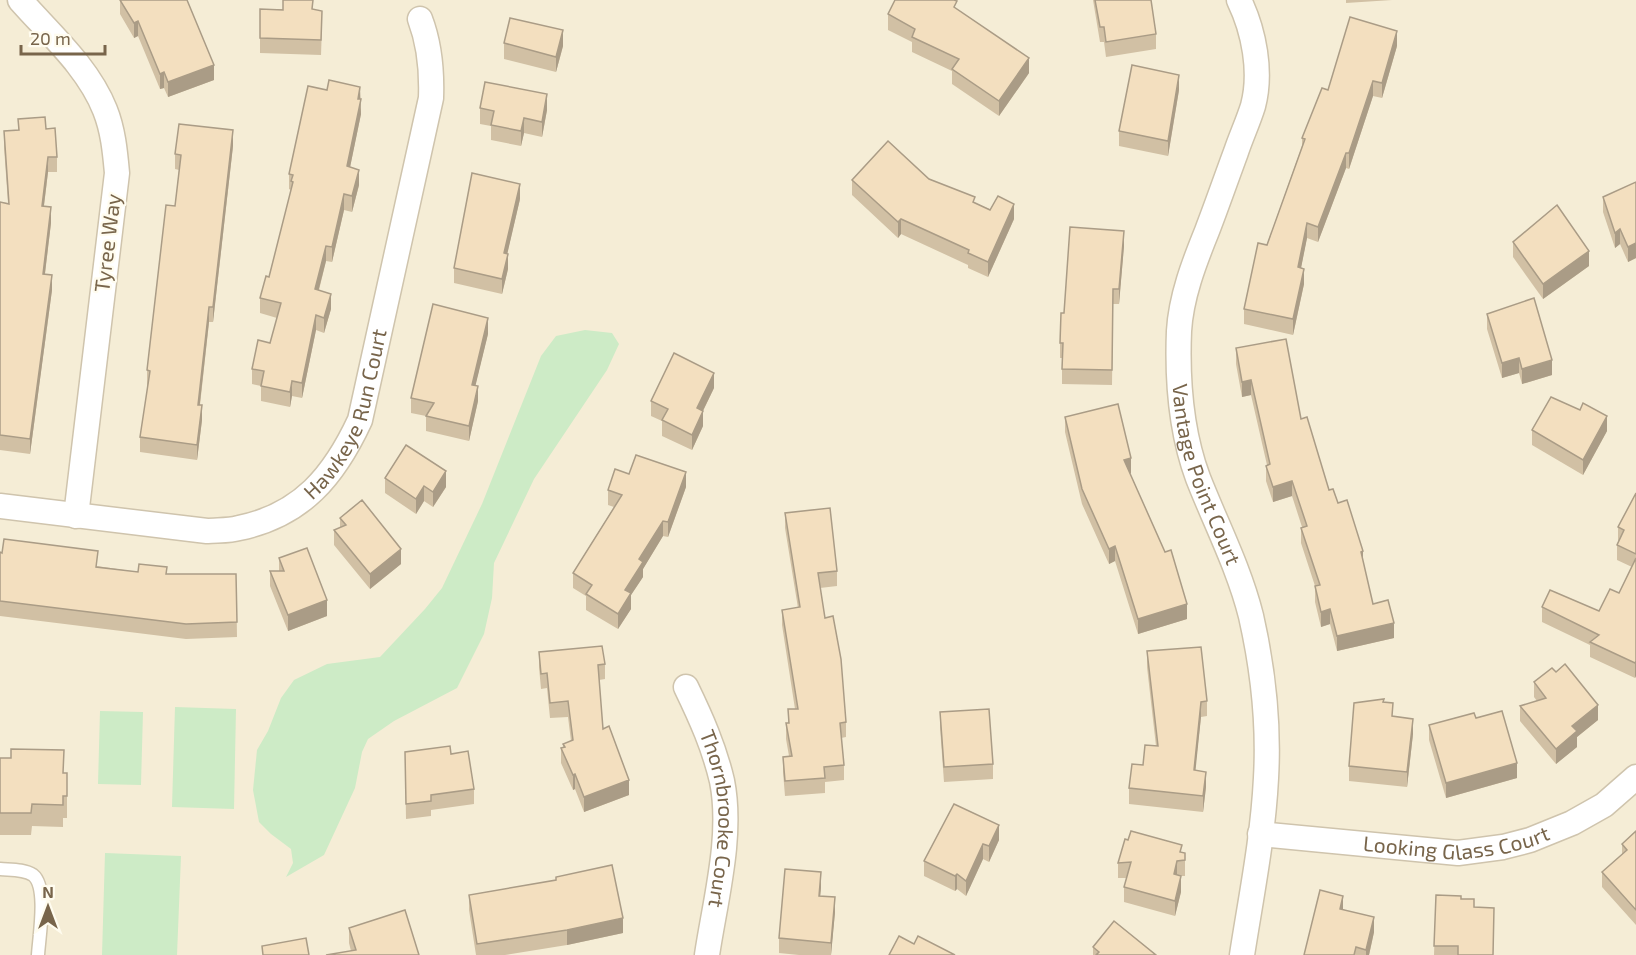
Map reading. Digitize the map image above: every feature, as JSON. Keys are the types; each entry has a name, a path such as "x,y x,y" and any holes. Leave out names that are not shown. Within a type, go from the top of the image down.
{"street":[{"name":"Tyree Way","path":"20,0 79,66 94,87 105,110 114,141 117,173 76,516"},
{"name":"Vantage Point Court","path":"1239,0 1245,12 1254,44 1256,71 1253,104 1197,256 1185,296 1179,329 1179,382 1185,429 1197,475 1233,559 1259,652 1266,725 1266,778 1242,955"},
{"name":"Hawkeye Run Court","path":"0,506 207,531 238,529 274,517 306,497 325,480 360,420 431,98 432,67 427,36 420,19"},
{"name":"Thornbrooke Court","path":"686,687 707,730 722,783 724,802 724,845 707,955"},
{"name":"Looking Glass Court","path":"1260,834 1458,853 1503,847 1530,840 1572,823 1604,805 1636,777"}],"lane":[{"path":"0,869 18,870 32,875 40,884 39,955"}],"shaded area":[{"path":"0,0 1636,0 1636,955 0,955"}],"green space":[{"path":"585,330 612,333 619,344 607,370 534,479 494,563 492,598 484,634 457,688 394,721 368,739 362,752 355,788 324,855 286,877 293,863 291,849 259,822 253,790 257,750 268,731 281,698 294,680 327,664 380,657 425,609 442,588 482,504 541,356 556,336"},
{"path":"175,707 236,709 234,809 172,807"},
{"path":"100,711 143,712 141,785 98,784"},
{"path":"105,853 181,856 177,955 102,955"}],"building":[{"path":"120,0 187,0 214,65 168,82 164,72 160,74 138,21 134,23"},
{"path":"283,0 313,0 312,9 322,11 321,40 260,38 260,9 283,10"},
{"path":"895,0 957,1 954,7 1029,58 999,101 952,69 959,59 912,37 915,29 888,14"},
{"path":"1095,0 1151,0 1156,34 1106,42 1104,27 1100,27"},
{"path":"1350,17 1397,31 1382,83 1373,81 1349,153 1346,153 1318,227 1307,223 1298,267 1304,269 1293,319 1244,309 1258,243 1267,245 1305,139 1302,138 1322,88 1328,90"},
{"path":"510,18 563,30 556,57 504,43"},
{"path":"1132,65 1179,75 1168,141 1119,131"},
{"path":"329,80 360,87 358,99 361,99 347,166 359,170 352,196 344,194 332,247 326,246 315,289 331,294 324,318 316,315 302,383 292,381 290,392 261,386 264,371 252,369 258,340 270,343 281,303 260,298 266,276 269,277 293,182 291,181 293,175 289,174 308,86 327,90"},
{"path":"485,82 547,94 542,122 524,118 521,131 491,125 494,111 480,108"},
{"path":"45,117 46,129 55,128 57,157 48,157 42,206 51,207 43,274 52,275 30,439 0,435 0,202 9,204 4,131 19,130 18,119"},
{"path":"179,124 233,130 213,307 209,307 198,405 202,405 197,445 140,437 150,371 147,370 166,205 175,206 181,155 175,154"},
{"path":"888,141 929,179 975,197 973,202 990,210 998,196 1014,204 988,262 968,253 969,250 901,219 898,222 852,180"},
{"path":"472,173 520,184 504,253 508,254 502,279 454,268"},
{"path":"1636,182 1636,243 1628,247 1620,229 1615,233 1603,197"},
{"path":"1557,205 1589,251 1543,284 1513,242"},
{"path":"1070,227 1124,231 1119,289 1113,289 1112,370 1062,369 1061,313 1064,313"},
{"path":"1534,298 1552,360 1522,369 1519,358 1502,363 1487,314"},
{"path":"433,304 488,318 472,385 478,386 469,426 426,416 434,403 411,398"},
{"path":"1286,339 1301,419 1307,417 1329,490 1333,489 1338,503 1347,500 1363,551 1361,552 1373,604 1388,600 1394,623 1337,636 1330,609 1321,612 1315,586 1320,585 1301,528 1307,526 1292,481 1273,487 1266,466 1270,464 1251,380 1242,382 1236,348"},
{"path":"674,353 714,373 697,408 703,411 692,435 662,420 668,409 651,401"},
{"path":"1551,397 1580,410 1583,403 1607,416 1583,460 1532,430"},
{"path":"1118,404 1131,458 1124,460 1165,552 1171,550 1187,604 1138,619 1115,546 1109,549 1082,489 1065,417"},
{"path":"406,445 446,471 433,492 424,486 416,499 385,478"},
{"path":"636,455 686,472 668,522 663,521 639,559 643,562 625,590 631,593 618,614 586,594 592,585 573,573 622,495 608,490 615,469 629,474"},
{"path":"1636,493 1636,554 1617,545 1624,530 1618,527"},
{"path":"362,500 401,549 370,574 334,530 346,525 340,518"},
{"path":"830,508 837,571 818,573 825,618 833,616 841,659 846,722 840,723 844,765 824,767 825,778 785,781 783,757 792,756 786,723 789,723 788,709 798,709 782,610 800,607 785,513"},
{"path":"4,539 98,551 96,567 138,572 139,564 167,567 166,574 236,574 237,622 186,624 0,601 0,552 2,553"},
{"path":"307,548 327,600 288,615 270,571 284,571 279,558"},
{"path":"1636,558 1635,663 1590,642 1599,635 1542,607 1550,590 1599,611 1610,589 1619,593"},
{"path":"602,646 605,664 598,665 603,729 609,726 629,780 584,797 561,748 565,747 563,744 573,740 568,701 550,703 547,673 541,674 539,652"},
{"path":"1201,647 1207,701 1201,702 1194,770 1206,772 1203,796 1129,788 1132,764 1143,765 1145,745 1158,746 1147,651"},
{"path":"1565,664 1598,705 1572,726 1577,731 1556,749 1520,706 1546,698 1534,682 1552,668 1556,672"},
{"path":"1384,699 1383,702 1393,703 1392,716 1413,719 1407,772 1349,766 1354,703"},
{"path":"989,709 993,764 944,767 940,712"},
{"path":"1502,711 1517,763 1446,783 1429,725 1474,713 1476,718"},
{"path":"450,746 451,754 468,751 474,789 431,795 431,801 406,804 405,752"},
{"path":"11,749 64,750 63,773 67,773 67,796 63,796 63,805 32,804 31,813 0,813 0,758 11,758"},
{"path":"954,804 999,825 989,846 983,844 966,881 957,874 955,876 924,861"},
{"path":"1131,831 1182,845 1180,852 1185,853 1185,860 1177,861 1174,874 1181,876 1175,901 1124,887 1131,862 1118,863 1125,839 1128,840"},
{"path":"1636,831 1636,910 1602,872 1627,850 1622,844"},
{"path":"612,865 623,918 567,930 477,944 469,895 556,880 556,877"},
{"path":"785,869 821,872 819,896 835,897 831,943 779,938"},
{"path":"1320,890 1343,896 1340,909 1374,917 1366,950 1356,947 1354,955 1304,955"},
{"path":"1436,895 1461,896 1461,899 1474,899 1474,907 1494,908 1493,955 1458,955 1458,946 1434,946"},
{"path":"405,910 419,955 326,955 356,950 349,928"},
{"path":"1114,921 1156,955 1096,955 1099,952 1093,947"},
{"path":"899,936 914,944 918,936 955,955 889,955"},
{"path":"306,938 309,955 263,955 262,946"}]}
